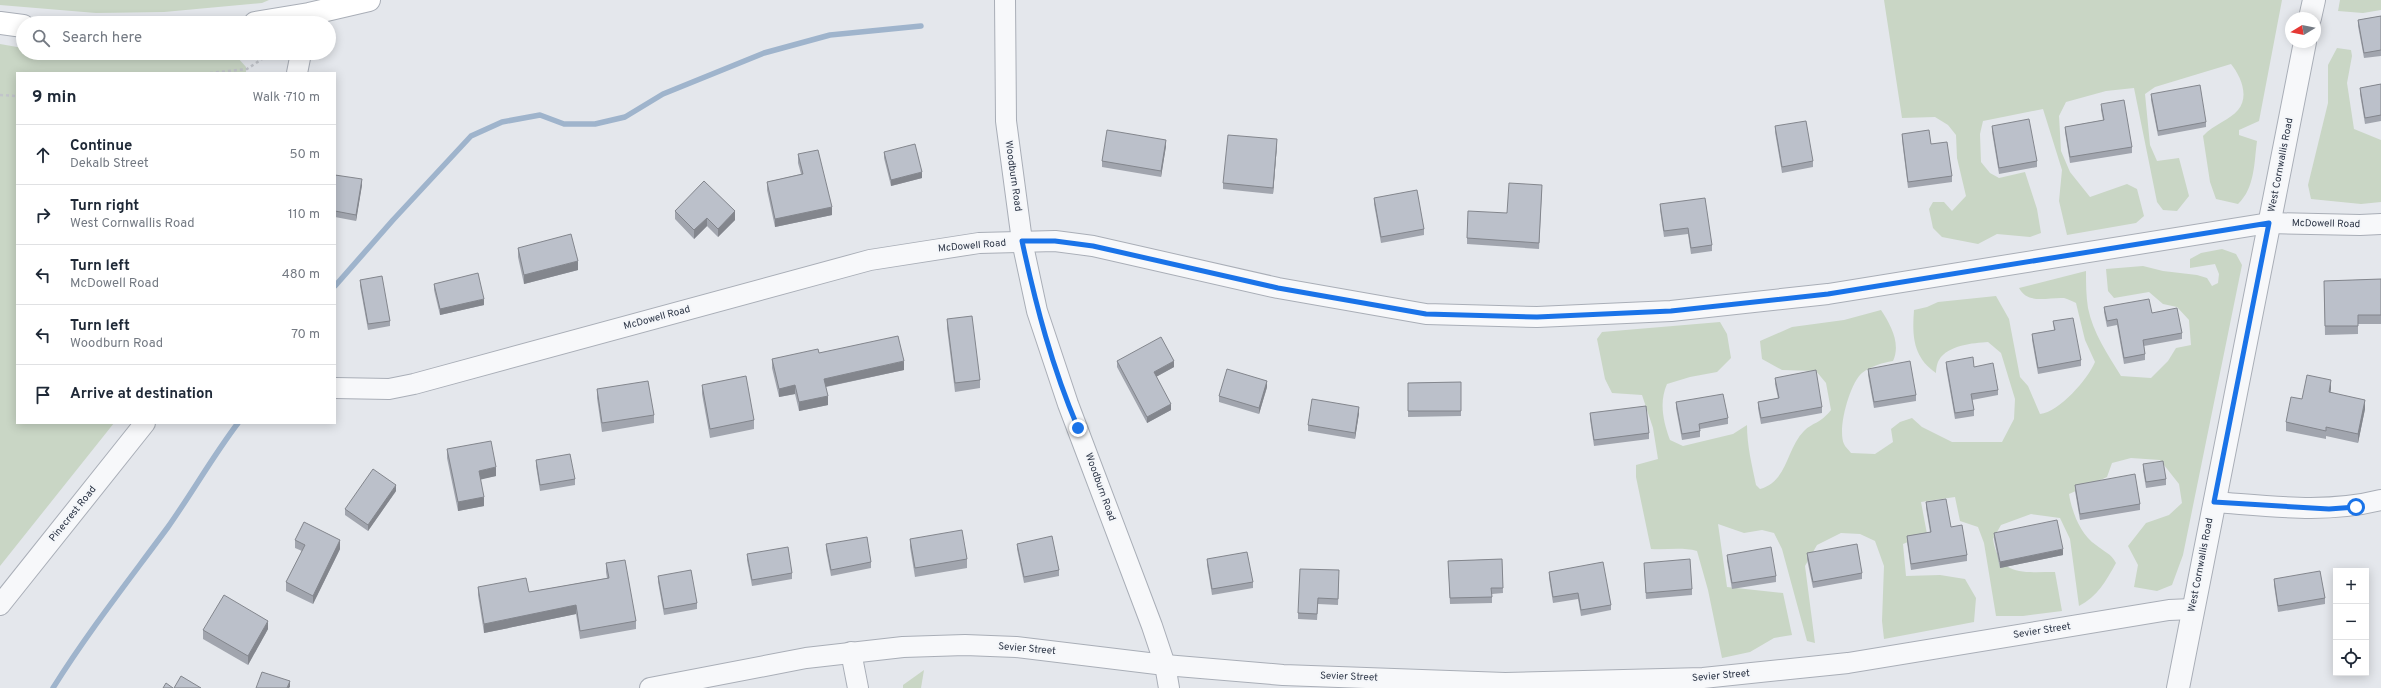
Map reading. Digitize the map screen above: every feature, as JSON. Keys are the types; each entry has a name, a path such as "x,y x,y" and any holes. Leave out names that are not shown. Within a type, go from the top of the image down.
{"main road":[{"path":"290,16 369,0"},
{"path":"0,23 16,25"}],"street":[{"name":"Woodburn Road","path":"1005,0 1006,121 1022,241 1037,311 1056,371 1165,665 1170,688"},
{"path":"2311,12 2314,0"},
{"name":"West Cornwallis Road","path":"2178,688 2192,609 2304,48"},
{"name":"McDowell Road","path":"336,388 389,389 414,384 870,260 979,243 1055,241 1093,246 1278,288 1426,314 1537,317 1671,311 1828,294 2269,223 2381,224"},
{"name":"Pinecrest Road","path":"0,605 144,424"},
{"path":"2214,502 2329,509 2356,507 2381,500"},
{"name":"Sevier Street","path":"650,688 806,658 851,652 910,647 1008,647 1165,665 1283,674 1505,683 1703,678 1848,664 2169,610 2192,609"},
{"path":"851,652 858,688"}],"path":[{"path":"219,72 247,69 260,60"},
{"path":"0,95 16,96"}],"green space":[{"path":"0,0 269,0 262,3 164,12 96,13 0,5"},
{"path":"1884,0 2282,0 2259,121 2239,130 2239,135 2257,141 2253,175 2244,198 2238,204 2216,199 2210,182 2203,136 2212,128 2231,117 2242,104 2242,86 2238,74 2231,64 2155,87 2145,94 2150,145 2157,161 2179,158 2189,196 2177,211 2163,210 2157,202 2134,88 2106,91 2066,102 2059,116 2061,151 2070,172 2090,197 2127,184 2137,189 2144,216 2136,223 2067,235 2059,201 2062,170 2043,109 1983,121 1980,134 1981,162 1990,173 1999,178 2025,172 2037,209 2041,233 2030,237 1997,234 1978,244 1942,237 1933,228 1929,209 1933,202 1944,202 1952,211 1966,196 1957,158 1956,135 1948,125 1935,117 1902,118"},
{"path":"2340,0 2381,0 2381,10 2363,13 2338,11"},
{"path":"0,44 16,47 16,60 240,60 246,67 246,72 16,72 16,424 113,424 0,566"},
{"path":"2337,48 2351,50 2352,56 2347,83 2354,129 2381,140 2381,202 2361,204 2311,199 2308,185 2328,103 2328,65"},
{"path":"2222,249 2236,254 2242,265 2183,555 2172,585 2157,591 2134,587 2138,565 2128,546 2146,523 2169,515 2182,503 2179,484 2160,460 2131,458 2112,463 2107,477 2069,494 2072,508 2085,535 2110,555 2116,563 2105,582 2096,593 2079,606 2070,539 2060,518 2031,514 2001,525 1993,539 1996,551 2001,560 2014,570 2023,572 2055,572 2062,611 2023,616 1996,616 1984,543 1978,527 1960,521 1955,497 1921,502 1927,534 1903,544 1906,576 1940,575 1965,579 1976,598 1974,622 1884,639 1882,621 1884,566 1875,541 1860,534 1841,533 1817,545 1805,566 1815,643 1807,641 1782,549 1774,533 1762,530 1744,533 1718,524 1727,587 1783,593 1792,635 1774,638 1750,652 1722,658 1708,590 1697,551 1680,549 1651,549 1636,477 1636,465 1658,459 1653,428 1642,395 1612,393 1605,379 1597,339 1602,332 1720,322 1727,334 1731,358 1717,372 1690,377 1667,384 1663,398 1665,426 1670,440 1683,446 1733,434 1747,425 1751,463 1756,485 1760,489 1769,485 1776,479 1786,464 1798,438 1804,431 1823,418 1831,410 1826,383 1816,371 1782,370 1762,359 1760,341 1792,327 1844,320 1881,310 1894,335 1896,348 1895,355 1893,361 1869,368 1862,373 1857,378 1853,386 1843,418 1842,428 1844,444 1851,453 1875,454 1893,442 1891,429 1900,422 1912,418 1922,427 1952,442 2002,442 2014,419 2015,399 2001,353 1988,342 1961,346 1948,351 1943,355 1939,360 1936,373 1928,367 1918,353 1913,329 1914,310 1927,307 1938,302 1996,296 2009,319 2020,377 2028,386 2040,414 2048,412 2056,407 2072,394 2086,377 2095,362 2085,340 2076,303 2064,298 2039,299 2028,297 2019,288 2086,271 2087,299 2090,317 2097,335 2111,360 2121,376 2151,378 2168,361 2176,348 2191,345 2189,320 2177,307 2163,304 2149,292 2114,298 2108,291 2106,269 2143,266 2163,271 2197,275 2207,278 2212,286 2218,283 2219,274 2215,264 2190,268 2190,259 2201,253"},
{"path":"924,670 921,688 903,688 903,685"}],"building":[{"path":"2381,16 2381,50 2364,53 2358,20"},
{"path":"2381,84 2381,115 2365,118 2360,88"},
{"path":"2200,85 2206,122 2158,131 2151,94"},
{"path":"2124,100 2132,147 2070,157 2065,127 2104,120 2101,104"},
{"path":"2029,119 2037,161 1999,168 1992,126"},
{"path":"1806,121 1813,161 1782,167 1775,126"},
{"path":"1107,130 1166,140 1161,171 1102,161"},
{"path":"1929,130 1931,144 1947,142 1952,176 1908,182 1902,134"},
{"path":"1228,135 1277,139 1273,188 1223,183"},
{"path":"915,144 922,172 891,180 884,152"},
{"path":"818,150 832,207 775,219 767,182 803,174 798,154"},
{"path":"336,175 362,179 356,215 336,211"},
{"path":"704,181 735,211 718,229 707,218 694,230 675,211"},
{"path":"1509,183 1542,185 1539,243 1467,238 1468,211 1507,213"},
{"path":"1417,190 1424,229 1381,237 1374,198"},
{"path":"1705,198 1712,245 1691,248 1688,228 1664,231 1660,204"},
{"path":"571,234 578,261 524,275 518,248"},
{"path":"478,273 484,299 440,309 434,284"},
{"path":"382,276 390,321 368,324 360,280"},
{"path":"2381,279 2381,315 2358,315 2358,326 2325,326 2324,281"},
{"path":"2149,299 2152,313 2177,308 2182,333 2143,340 2145,354 2124,358 2117,319 2107,321 2104,307"},
{"path":"972,316 980,380 955,383 947,319"},
{"path":"2073,318 2081,360 2038,368 2032,334 2055,330 2053,321"},
{"path":"898,336 904,361 824,379 828,396 799,402 795,385 779,389 772,359 818,349 819,353"},
{"path":"1161,337 1174,361 1154,372 1171,404 1147,417 1117,361"},
{"path":"1973,357 1974,367 1993,363 1998,390 1971,394 1974,410 1955,413 1946,362"},
{"path":"1910,361 1916,395 1874,402 1868,369"},
{"path":"1227,369 1267,381 1259,408 1219,396"},
{"path":"1816,370 1822,407 1761,418 1758,402 1779,398 1775,378"},
{"path":"2307,375 2331,380 2329,392 2365,400 2358,434 2326,427 2326,431 2286,422 2291,397 2302,399"},
{"path":"746,376 754,420 710,429 702,385"},
{"path":"648,381 654,415 602,423 597,389"},
{"path":"1461,382 1461,411 1408,411 1408,383"},
{"path":"1723,394 1728,418 1699,424 1700,431 1682,434 1676,402"},
{"path":"1312,399 1359,407 1355,433 1308,425"},
{"path":"1646,406 1649,433 1594,440 1590,413"},
{"path":"491,441 496,467 479,471 484,497 458,502 447,449"},
{"path":"570,454 575,479 540,485 536,460"},
{"path":"2163,461 2166,479 2146,482 2143,464"},
{"path":"373,469 396,485 368,525 345,509"},
{"path":"2135,474 2140,504 2080,514 2075,485"},
{"path":"1946,499 1951,527 1962,525 1967,555 1911,564 1907,536 1931,532 1926,502"},
{"path":"2057,520 2063,549 2000,562 1994,533"},
{"path":"304,522 340,540 313,596 286,582 305,545 295,540"},
{"path":"962,530 967,559 915,568 910,539"},
{"path":"1052,536 1059,570 1024,577 1017,544"},
{"path":"867,537 871,562 831,570 826,544"},
{"path":"1857,544 1862,573 1813,582 1807,553"},
{"path":"788,547 792,573 752,580 747,554"},
{"path":"1771,547 1776,576 1732,583 1727,555"},
{"path":"1247,552 1253,582 1212,589 1207,559"},
{"path":"1502,559 1503,588 1491,588 1492,597 1450,598 1448,561"},
{"path":"1690,559 1692,589 1646,593 1644,563"},
{"path":"625,560 636,621 580,631 576,605 484,624 478,587 526,578 529,592 609,578 606,563"},
{"path":"1603,562 1611,605 1581,610 1578,593 1553,597 1549,572"},
{"path":"1300,569 1339,570 1338,599 1318,598 1317,614 1298,613"},
{"path":"691,570 697,603 664,609 658,576"},
{"path":"2320,571 2325,598 2278,606 2274,579"},
{"path":"224,595 268,621 248,656 203,630"},
{"path":"262,672 290,681 287,688 256,688"},
{"path":"181,676 201,688 174,688"},
{"path":"166,683 173,688 163,688"}],"waterway":[{"path":"336,285 393,220 471,136 502,122 540,115 564,124 595,124 625,117 663,94 764,53 830,35 921,26"},
{"path":"53,688 94,626 168,527 237,424"}],"route":[{"path":"1078,428 1056,371 1037,311 1022,241 1055,241 1093,246 1278,288 1347,302 1426,314 1537,317 1671,311 1828,294 1953,272 2269,223 2251,321 2214,502 2329,509 2356,507"}]}
